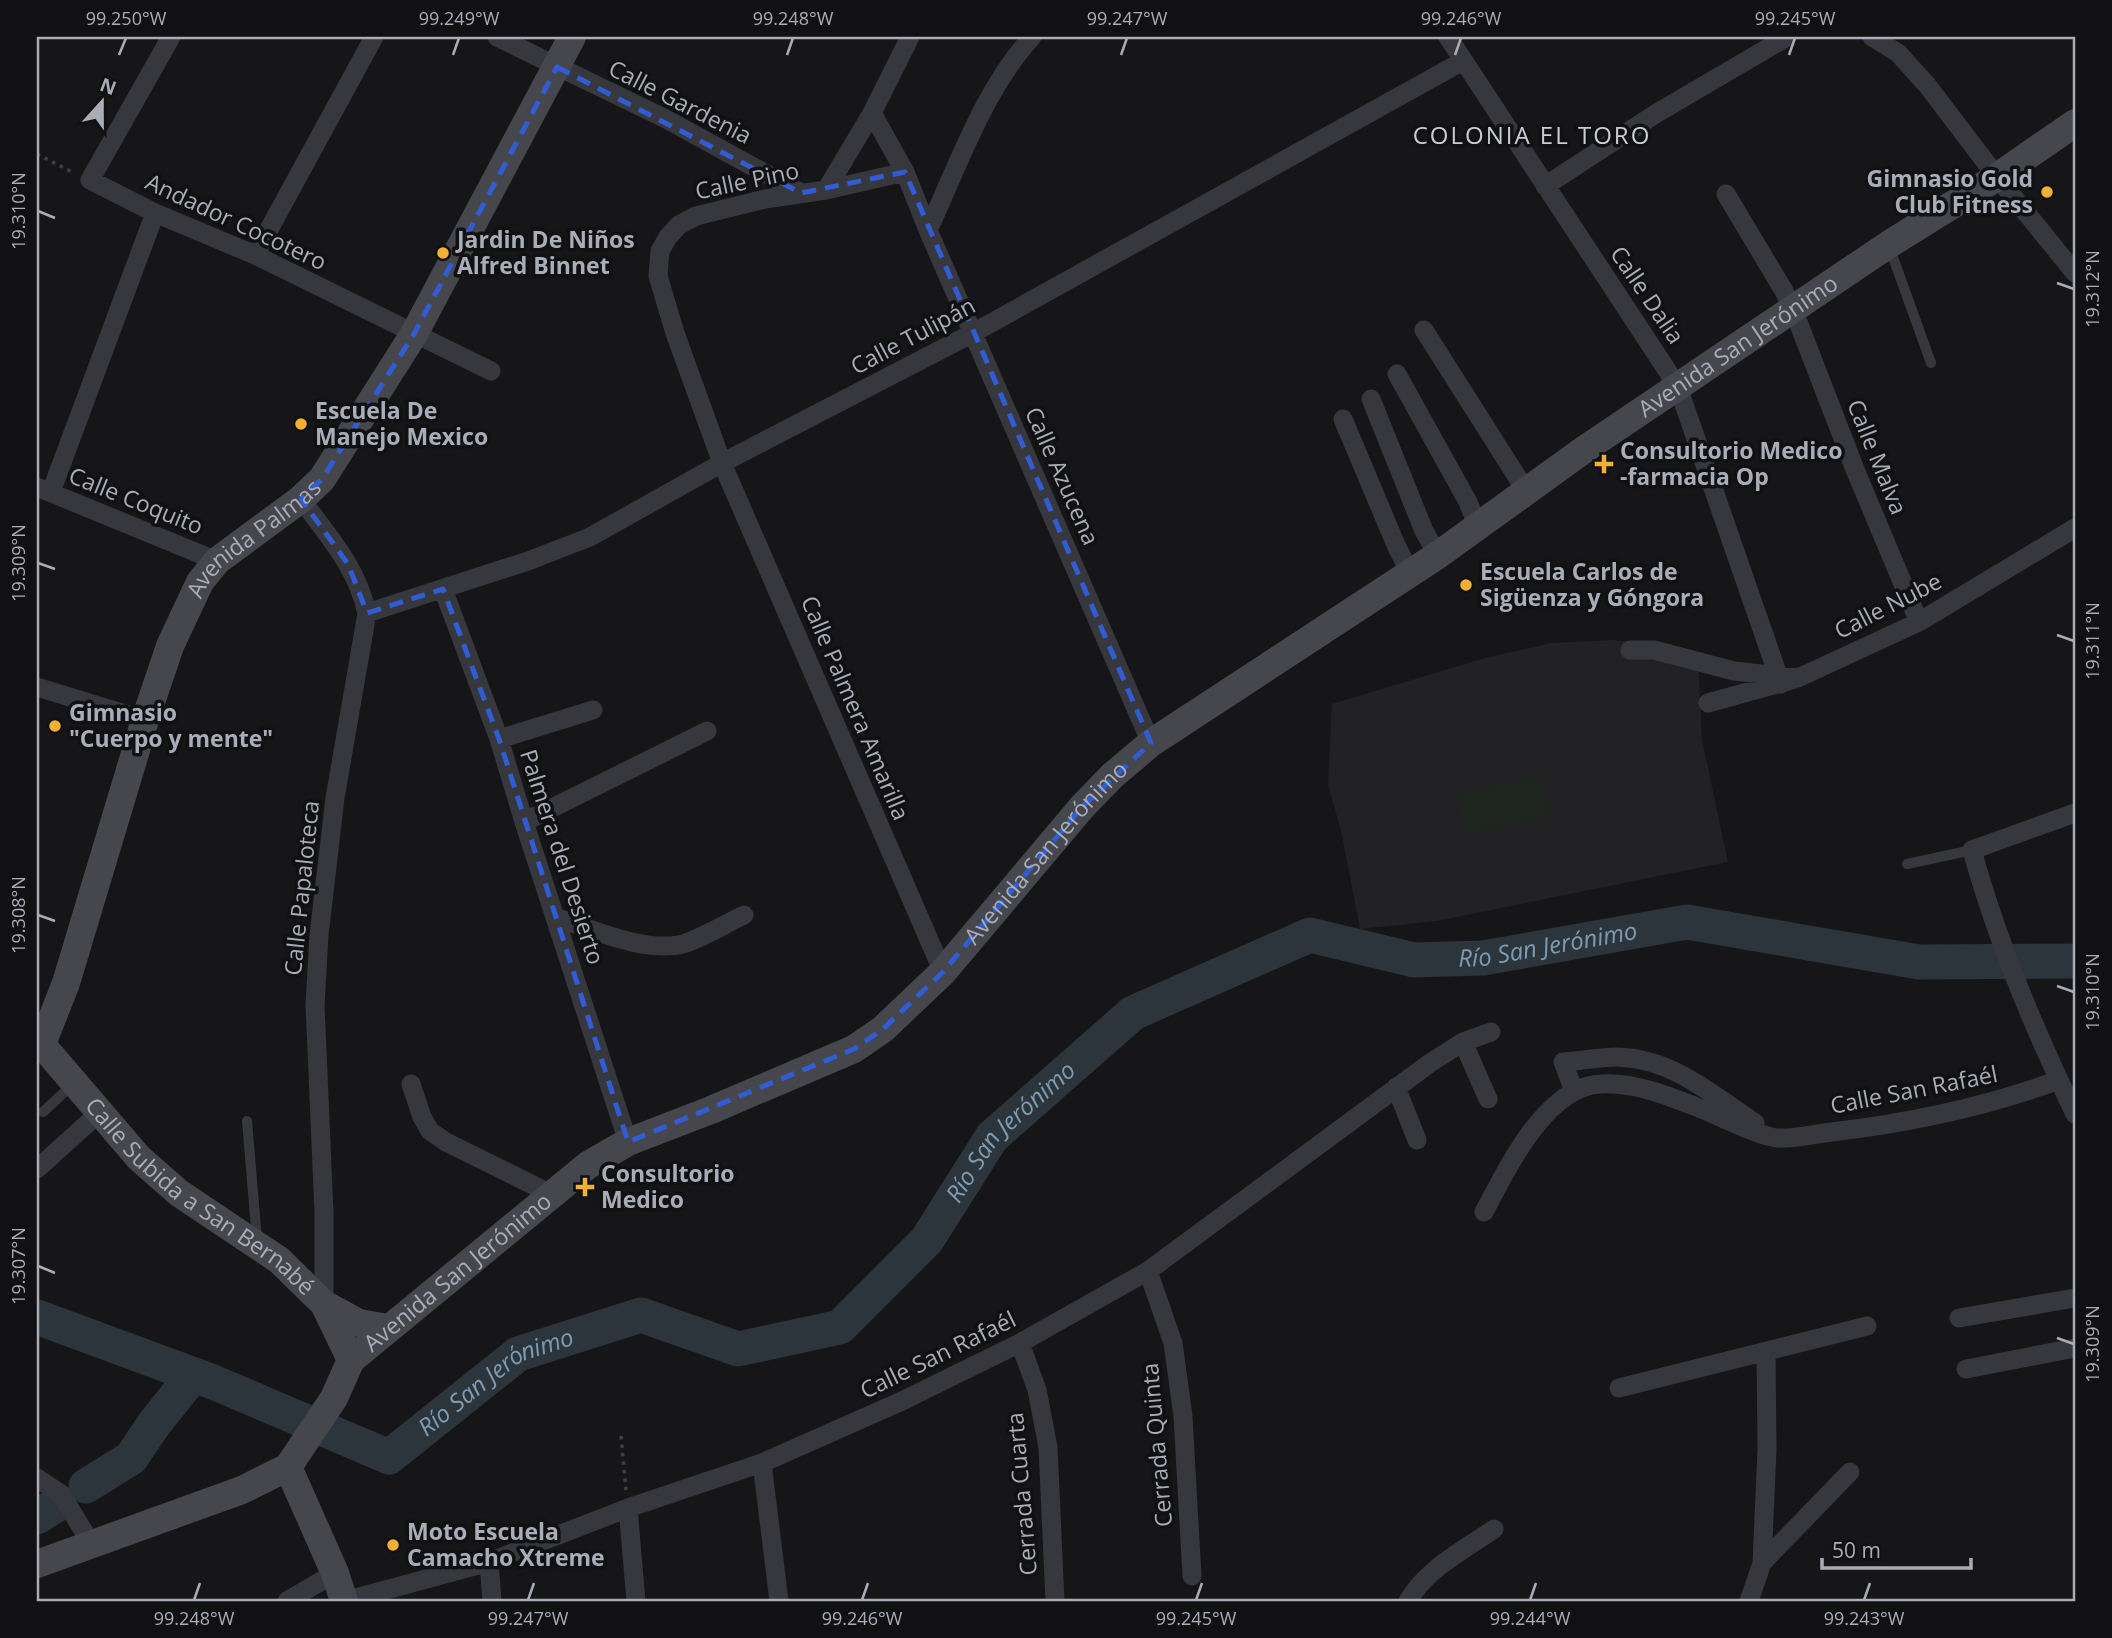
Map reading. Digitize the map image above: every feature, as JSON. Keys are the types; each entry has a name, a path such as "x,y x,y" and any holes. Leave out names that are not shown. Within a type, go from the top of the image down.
{"main road":[{"name":"Avenida Palmas","path":"38,1044 66,983 145,720 176,633 205,574 217,561 301,499 323,479 414,334 572,37"},
{"name":"Avenida San Jerónimo","path":"294,1458 334,1398 351,1360 588,1166 628,1142 854,1049 883,1029 943,972 1082,807 1112,776 1152,743 1438,555 1526,491 1793,309 1888,245 1997,177 2075,123"},
{"name":"Calle Subida a San Bernabé","path":"38,1044 139,1158 179,1193 279,1260 324,1304 351,1360"},
{"path":"324,1304 359,1323 388,1328"},
{"path":"37,1564 242,1490 294,1458 344,1601"}],"street":[{"path":"90,180 171,37"},
{"path":"255,255 374,37"},
{"name":"Calle Gardenia","path":"497,37 666,119 801,194"},
{"path":"872,113 910,37"},
{"path":"928,230 995,89 1015,55 1032,37"},
{"name":"Calle Dalia","path":"1448,37 1678,387 1786,679"},
{"path":"1545,186 1657,113 1787,37"},
{"path":"1872,37 1898,53 1927,85 2075,273"},
{"name":"Calle Tulipán","path":"366,613 590,537 722,463 973,333 1463,61"},
{"name":"Calle Azucena","path":"872,113 905,172 1152,743"},
{"name":"Calle Pino","path":"722,463 675,333 658,276 660,251 679,225 696,216 765,199 826,190 872,113"},
{"path":"826,190 905,172"},
{"name":"Andador Cocotero","path":"90,180 155,213 255,255 491,371"},
{"name":"Calle Malva","path":"1726,194 1793,309 1856,472 1919,622"},
{"path":"44,489 155,213"},
{"path":"1424,330 1526,491"},
{"path":"1397,374 1468,502 1477,525"},
{"path":"1371,399 1424,531 1438,555"},
{"path":"1343,419 1410,573"},
{"name":"Calle Palmera Amarilla","path":"722,463 943,972"},
{"name":"Calle Coquito","path":"44,489 217,561"},
{"name":"Calle Papaloteca","path":"301,499 348,564 361,588 366,613 335,798 318,949 315,1005 324,1212 324,1304"},
{"name":"Calle Nube","path":"1708,703 1786,679 1919,622 2075,528"},
{"name":"Palmera del Desierto","path":"443,589 499,739 628,1142"},
{"path":"1630,650 1672,653 1710,666 1786,679"},
{"path":"37,687 145,720"},
{"path":"499,739 593,710"},
{"path":"524,822 707,731"},
{"path":"2075,813 1972,850 1986,901 2029,1010 2075,1114"},
{"path":"555,918 625,939 671,946 686,942 744,915"},
{"name":"Calle San Rafaél","path":"344,1601 489,1562 628,1508 762,1463 902,1401 1020,1343 1148,1271 1396,1087 1463,1042 1491,1032"},
{"path":"1463,1042 1488,1099"},
{"path":"1574,1091 1563,1062 1617,1058 1657,1063 1679,1073 1777,1139"},
{"name":"Calle San Rafaél","path":"1484,1212 1517,1152 1553,1107 1574,1091 1599,1084 1627,1085 1698,1107 1777,1139 1938,1115 2022,1093 2059,1080"},
{"path":"411,1084 422,1117 430,1131 446,1142 551,1194"},
{"path":"1396,1087 1417,1140"},
{"path":"37,1169 99,1113"},
{"name":"Cerrada Quinta","path":"1148,1271 1173,1343 1182,1404 1192,1576"},
{"path":"1959,1318 2075,1298"},
{"path":"1619,1388 1867,1326"},
{"name":"Cerrada Cuarta","path":"1020,1343 1037,1390 1048,1447 1055,1601"},
{"path":"1966,1369 2075,1349"},
{"path":"1749,1601 1762,1563 1767,1449 1766,1353"},
{"path":"762,1463 779,1601"},
{"path":"1762,1563 1850,1472"},
{"path":"37,1478 61,1494 92,1545"},
{"path":"628,1508 636,1601"},
{"path":"1408,1601 1415,1588 1432,1572 1494,1530"},
{"path":"489,1562 492,1601"},
{"path":"286,1601 335,1573"}],"lane":[{"path":"1888,245 1931,363"},
{"path":"1907,864 1972,850"},
{"path":"43,1112 74,1083"},
{"path":"247,1121 257,1244"}],"path":[{"path":"37,154 90,180"},
{"path":"621,1436 628,1508"}],"highlighted area":[{"path":"557,67 801,193 905,172 1151,743 1082,807 943,972 883,1029 854,1049 628,1142 499,739 443,589 367,613 348,564 301,499 322,479 414,334"}],"shaded area":[{"path":"1615,640 1660,645 1698,661 1702,740 1728,862 1437,921 1360,929 1342,835 1328,784 1332,704 1485,658 1551,643"},
{"path":"1542,776 1550,817 1465,834 1457,793"}],"waterway":[{"name":"Río San Jerónimo","path":"37,1317 213,1382 389,1457 518,1354 641,1315 738,1349 840,1327 927,1240 992,1137 1133,1013 1310,935 1414,960 1483,958 1687,922 1919,962 2075,961"},
{"path":"86,1486 131,1458 193,1375"},
{"path":"37,1517 56,1505"}],"place":[{"name":"Gimnasio Gold Club Fitness","path":"2047,192"},
{"name":"Jardin De Niños Alfred Binnet","path":"443,253"},
{"name":"Escuela De Manejo Mexico","path":"301,424"},
{"name":"Consultorio Medico -farmacia Op","path":"1604,464"},
{"name":"Escuela Carlos de Sigüenza y Góngora","path":"1466,585"},
{"name":"Gimnasio \"Cuerpo y mente\"","path":"55,726"},
{"name":"Consultorio Medico","path":"585,1187"},
{"name":"Moto Escuela Camacho Xtreme","path":"393,1545"}],"district":[{"name":"COLONIA EL TORO","path":"1532,136"}]}
